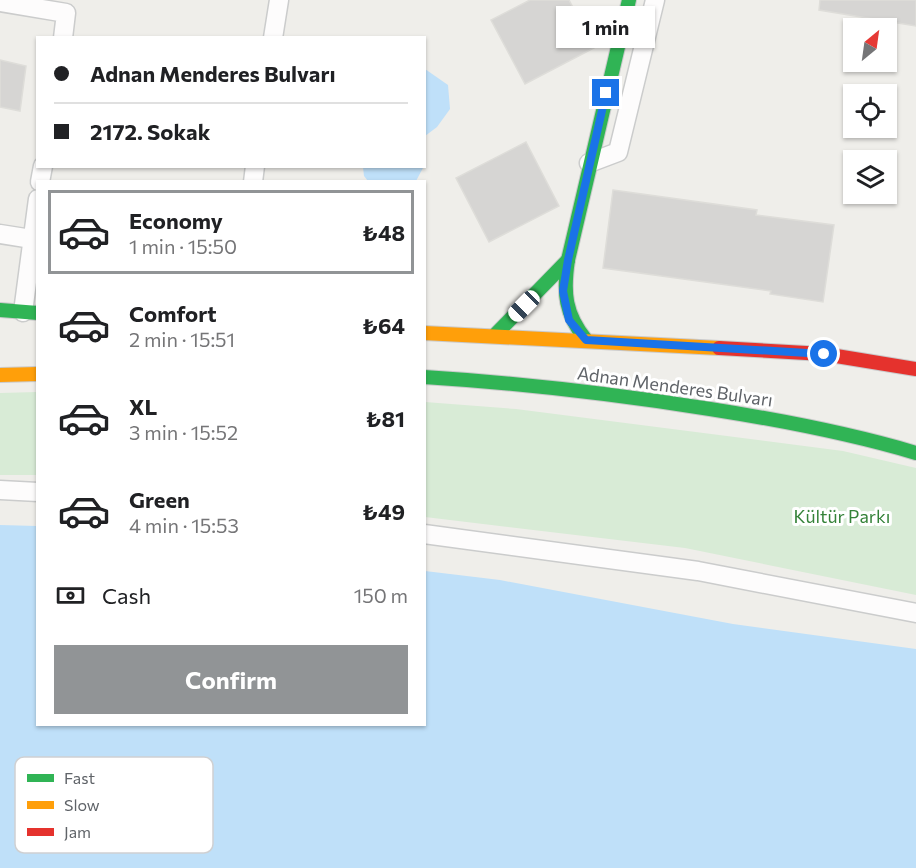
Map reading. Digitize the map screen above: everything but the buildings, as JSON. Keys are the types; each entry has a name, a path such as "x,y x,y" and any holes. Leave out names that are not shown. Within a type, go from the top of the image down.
{"main road":[{"path":"586,340 569,320 563,291 589,163 629,0"},
{"path":"494,336 568,260"},
{"path":"0,310 30,312"},
{"name":"Adnan Menderes Bulvarı","path":"426,333 824,354 916,369"},
{"path":"0,375 36,374"},
{"name":"Adnan Menderes Bulvarı","path":"426,377 622,395 790,422 880,442 916,453"}],"street":[{"path":"273,36 279,0"},
{"path":"589,163 618,152 655,0"},
{"path":"0,2 66,13 63,36"},
{"path":"30,312 36,220"},
{"path":"0,234 34,240"},
{"path":"0,490 36,492"},
{"path":"426,534 698,571 916,613"}],"green space":[{"path":"36,392 36,475 0,475 0,393"},
{"name":"Kültür Parkı","path":"426,402 516,409 843,451 916,468 916,595 685,548 426,517"}],"water":[{"path":"426,70 448,85 450,109 437,127 426,135"},
{"path":"363,168 423,168 417,180 367,180"},
{"path":"0,525 36,526 36,726 426,726 426,571 500,580 733,624 916,649 916,868 0,868"}],"traffic: fast":[{"path":"568,260 629,0"},
{"path":"568,260 567,303 574,321 586,340"},
{"path":"494,336 568,260"},
{"path":"0,310 36,313"},
{"path":"426,377 496,382 710,409 814,428 916,453"}],"traffic: slow":[{"path":"426,333 719,348"},
{"path":"0,375 36,374"}],"traffic: jam":[{"path":"719,348 824,354 916,369"}],"route":[{"path":"606,93 568,260 563,291 569,320 586,340 824,354"}]}
